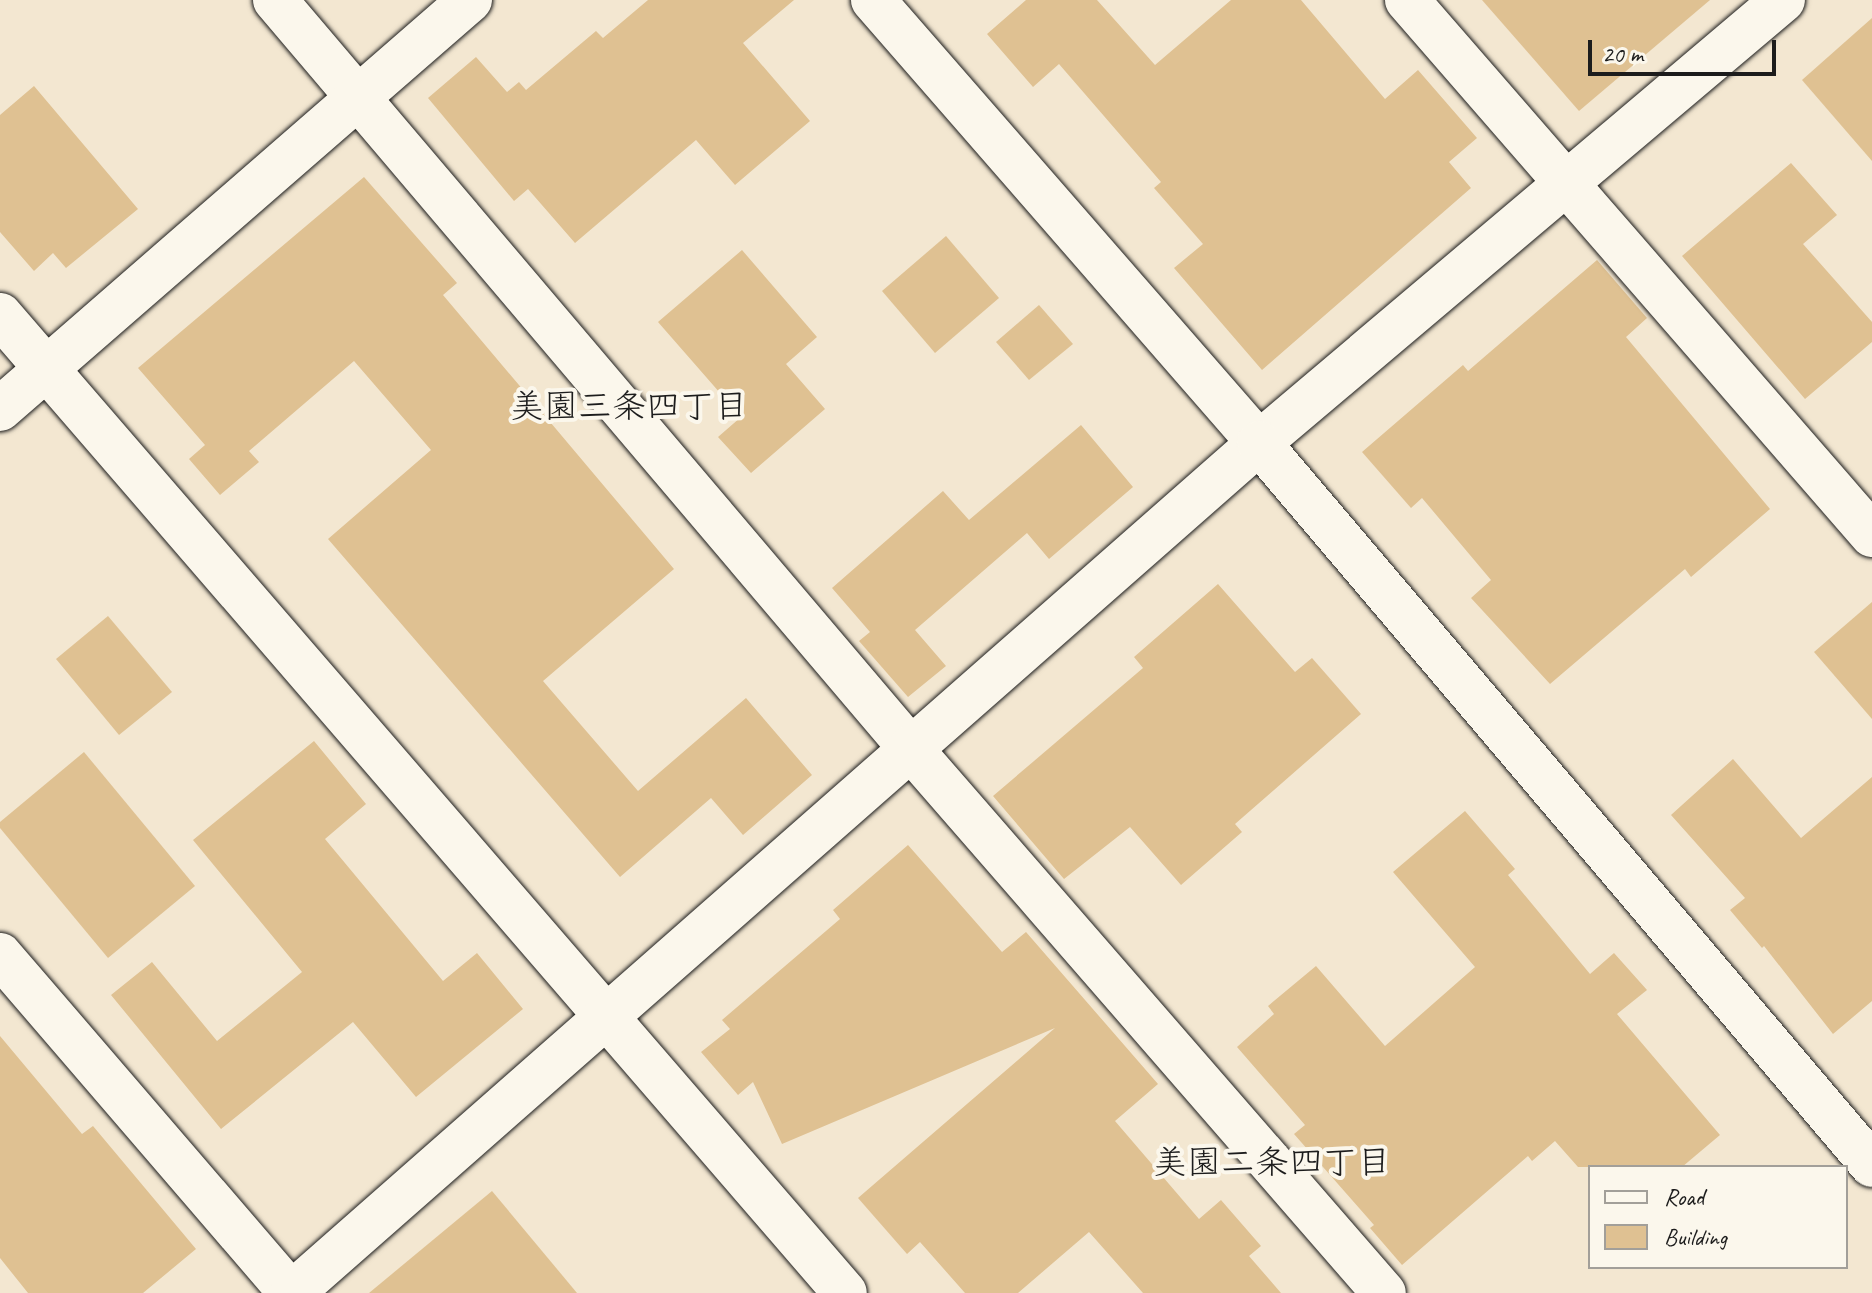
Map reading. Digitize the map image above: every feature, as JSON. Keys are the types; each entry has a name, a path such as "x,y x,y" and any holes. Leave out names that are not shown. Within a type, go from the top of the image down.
{"street":[{"path":"275,0 910,748 1384,1293"},
{"path":"0,409 470,0"},
{"path":"873,0 1259,443 1872,1165"},
{"path":"1407,0 1872,535"},
{"path":"0,955 291,1293 1259,443 1783,0"},
{"path":"0,315 845,1293"}],"building":[{"path":"648,0 794,0 743,43 810,121 735,185 696,140 575,243 528,189 514,201 428,98 476,57 507,92 519,82 526,90 596,31 603,38"},
{"path":"1026,0 1097,0 1155,65 1231,0 1301,0 1385,99 1418,70 1477,138 1449,162 1471,188 1262,370 1174,268 1203,244 1154,188 1161,182 1059,64 1033,87 987,34"},
{"path":"1482,0 1710,0 1579,111"},
{"path":"1872,18 1872,161 1802,80"},
{"path":"34,86 138,209 66,268 53,253 34,271 0,232 0,115"},
{"path":"1791,163 1837,215 1803,244 1872,322 1872,342 1805,399 1682,256"},
{"path":"364,177 457,283 443,295 674,569 543,681 638,791 746,698 812,775 743,835 711,798 620,877 328,539 431,450 354,361 249,451 259,462 220,495 189,459 205,445 138,368"},
{"path":"946,236 999,298 935,353 882,291"},
{"path":"742,250 817,337 786,364 825,409 751,473 718,437 741,417 658,322"},
{"path":"1597,260 1647,318 1626,337 1770,509 1691,577 1685,569 1550,684 1471,598 1491,580 1422,498 1411,508 1362,452 1463,365 1468,371"},
{"path":"1039,305 1073,344 1029,380 996,342"},
{"path":"1081,425 1133,487 1049,559 1027,533 915,630 946,666 908,697 859,641 870,632 832,588 943,491 969,520"},
{"path":"1218,584 1295,672 1312,658 1361,714 1235,824 1242,832 1181,885 1130,827 1064,879 993,796 1143,668 1134,657"},
{"path":"1872,602 1872,719 1814,652"},
{"path":"108,616 172,692 119,735 56,659"},
{"path":"314,741 366,804 325,839 443,981 477,953 523,1009 416,1097 353,1022 221,1129 111,995 152,962 217,1041 302,972 193,840"},
{"path":"84,752 195,886 108,958 0,828 0,822"},
{"path":"1733,759 1801,838 1872,777 1872,1001 1833,1034 1764,946 1762,948 1730,910 1745,898 1671,815"},
{"path":"1465,811 1515,869 1508,875 1590,974 1614,953 1647,990 1617,1014 1720,1135 1684,1165 1578,1167 1555,1141 1532,1161 1528,1156 1402,1265 1370,1228 1374,1225 1294,1134 1305,1125 1237,1047 1274,1014 1268,1006 1316,966 1385,1046 1475,967 1393,872"},
{"path":"908,845 1002,952 1026,932 1158,1084 1115,1121 1199,1219 1221,1200 1261,1246 1249,1256 1281,1293 1143,1293 1089,1232 1018,1293 965,1293 920,1242 907,1254 858,1198 1055,1028 782,1144 753,1082 738,1095 701,1052 730,1029 722,1020 840,919 833,910"},
{"path":"0,1036 82,1134 93,1126 196,1249 143,1293 28,1293 0,1258"},
{"path":"492,1191 577,1293 369,1293"}],"district":[{"name":"美園三条四丁目","path":"629,406"},
{"name":"美園二条四丁目","path":"1272,1162"}]}
